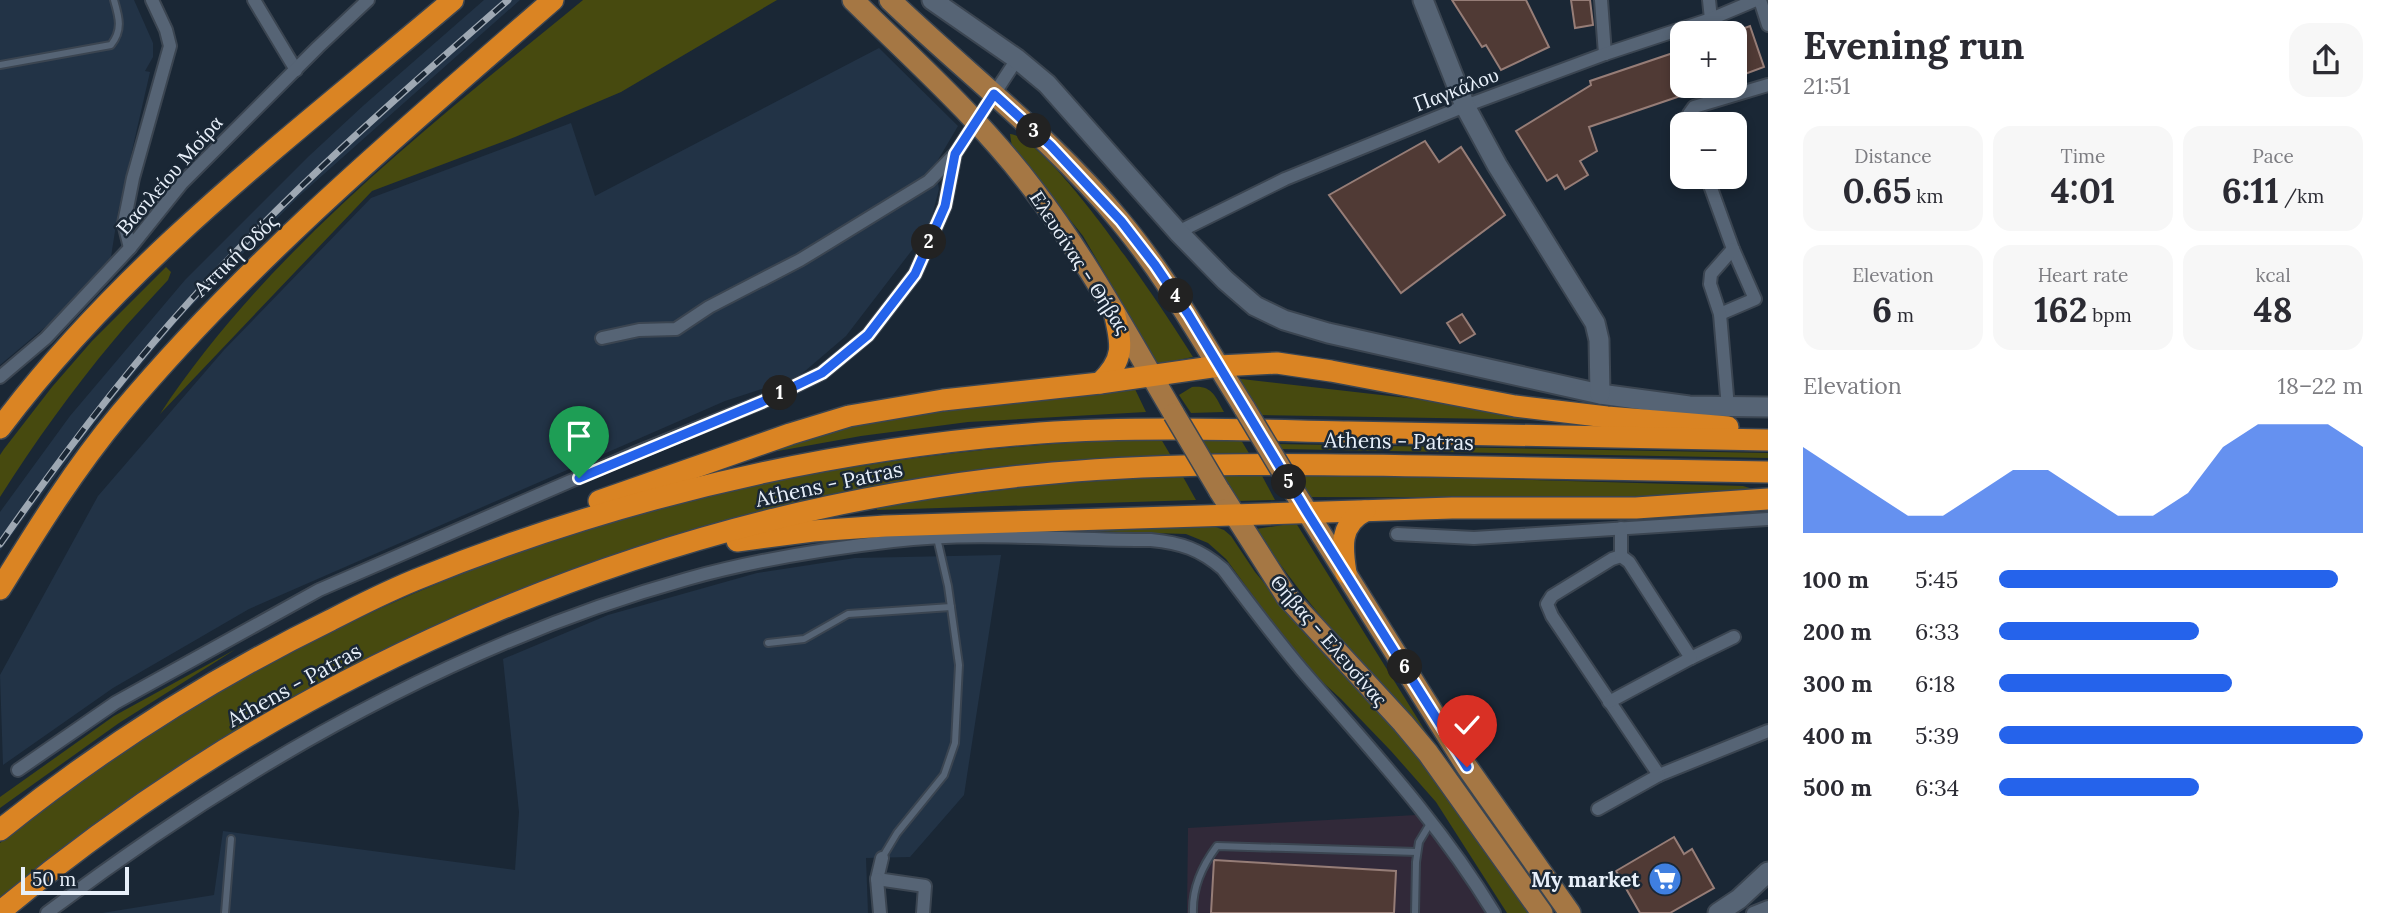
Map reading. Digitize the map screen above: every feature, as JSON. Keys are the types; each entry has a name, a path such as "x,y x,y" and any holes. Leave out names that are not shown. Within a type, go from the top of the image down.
{"highway":[{"path":"0,428 69,345 120,290 247,174 453,0"},
{"name":"Αττική Οδός","path":"0,589 45,516 118,416 203,320 380,150 553,0"},
{"path":"1100,383 1113,370 1120,356 1121,339 1114,312"},
{"path":"412,581 540,523 777,438 849,416 943,400 1100,383 1219,366 1277,363 1516,406 1607,417 1768,430"},
{"name":"Athens - Patras","path":"0,830 111,748 220,679 293,639 412,581 594,516 735,478 853,456 995,437 1097,430 1768,440"},
{"name":"Athens - Patras","path":"0,912 62,862 148,800 326,692 437,637 565,584 665,551 792,515 871,498 987,480 1100,469 1325,464 1768,472"},
{"path":"665,551 850,528 1452,508 1636,508 1768,499"},
{"path":"1346,573 1342,547 1344,536 1348,524 1365,511"}],"main road":[{"name":"Ελευσίνας - Θήβας","path":"853,0 976,121 1031,187 1062,228 1174,414"},
{"name":"Ελευσίνας - Θήβας","path":"890,0 1051,146 1121,221 1188,314 1307,512"},
{"name":"Θήβας - Ελευσίνας","path":"1174,414 1233,516 1295,607 1403,723 1452,786 1542,913"},
{"path":"1307,512 1467,767 1570,913"}],"street":[{"path":"130,248 124,223 140,152 170,46 166,30 152,0"},
{"path":"254,0 296,70"},
{"name":"Βασιλείου Μοίρα","path":"0,377 46,338 130,248 182,183 368,0"},
{"path":"932,0 1017,59 1047,84 1178,232 1255,306 1284,320 1328,333 1600,394 1689,406 1768,407"},
{"path":"1423,0 1465,106 1497,165 1595,323 1599,340 1600,394"},
{"path":"1601,0 1605,54"},
{"path":"1709,0 1711,19"},
{"path":"1758,0 1768,25"},
{"name":"Παγκάλου","path":"1178,232 1285,179 1465,106 1758,0"},
{"path":"602,338 639,330 676,329 709,307 800,260 929,181 955,154 1017,59"},
{"path":"1690,112 1694,107 1768,85"},
{"path":"18,770 114,703 319,590 633,454 762,402 822,373 868,335 915,274 945,206 955,154"},
{"path":"1711,189 1732,249 1755,299 1720,314"},
{"path":"1728,408 1720,314 1710,284 1711,274 1732,249"},
{"path":"1397,534 1474,538 1768,519"},
{"path":"1621,528 1621,556"},
{"path":"47,913 153,836 229,788 349,719 496,646 596,608 687,579 786,556 937,538 1151,540 1176,542 1193,547 1208,556 1223,569 1301,668 1380,757 1473,877 1494,913"},
{"path":"1621,556 1629,562 1691,658"},
{"path":"1621,556 1552,596 1547,604 1552,616 1659,775"},
{"path":"1609,702 1734,636"},
{"path":"1598,809 1659,775 1768,732"},
{"path":"880,913 877,879 882,858"},
{"path":"1718,913 1739,899 1768,872"},
{"path":"877,879 925,886 923,913"},
{"path":"1753,913 1768,907"}],"lane":[{"path":"0,65 111,45 119,30 114,0"},
{"path":"882,858 897,832 944,775 955,743 959,665 937,538"},
{"path":"768,643 804,639 848,614 951,607"},
{"path":"1415,913 1418,852 1421,835 1431,822"},
{"path":"225,913 231,839"},
{"path":"1193,913 1197,881 1217,846 1418,852"}],"shaded area":[{"path":"0,0 134,0 153,43 153,57 145,71 150,72 118,212 111,257 50,323 0,365"},
{"path":"484,0 520,0 298,197 180,318 113,399 0,551 0,512 70,416 185,280 309,156"},
{"path":"583,0 777,0 621,92 515,137 372,191 160,414 203,354 250,298 302,244 412,142"},
{"path":"879,48 958,126 935,165 939,189 929,228 846,336 798,377 725,401 249,609 113,688 3,765 0,675 98,496 224,350 371,198 571,123 595,196"},
{"path":"1010,134 1028,143 1079,196 1135,270 1193,357 1158,364 1083,236 1012,147"},
{"path":"166,267 171,272 168,280 120,332 83,378 0,497 0,455 4,449 92,341"},
{"path":"1233,378 1451,403 1562,420 1260,415"},
{"path":"1134,387 1146,412 968,422 861,436 778,451 773,449 775,444 902,413"},
{"path":"1192,387 1209,390 1224,412 1191,413 1179,395"},
{"path":"1161,439 1171,456 1084,461 956,475 870,488 760,512 598,562 506,597 328,680 242,729 159,781 0,898 0,843 129,748 263,667 402,599 546,543 694,500 847,468 1002,448"},
{"path":"1201,440 1241,440 1250,455 1210,455"},
{"path":"1276,444 1768,453 1768,458 1280,449"},
{"path":"1221,472 1260,472 1275,500 1238,501"},
{"path":"1293,473 1743,486 1753,489 1752,492 1634,498 1307,497"},
{"path":"1182,475 1196,500 877,510 877,506 881,505 1042,485"},
{"path":"1296,523 1429,737 1316,611 1256,529"},
{"path":"1213,526 1231,536 1255,572 1315,644 1356,681 1394,723 1528,913 1507,913 1436,802 1341,699 1304,665 1226,559 1208,543 1186,534 1016,529"},
{"path":"1001,555 964,795 910,857 866,858 868,913 102,913 214,895 223,831 515,870 519,812 503,659 608,615 757,573 855,558"},
{"path":"236,649 119,723 0,808 0,797 114,716"},
{"path":"1416,815 1484,903 1484,913 1187,913 1188,828"}],"building":[{"path":"1452,0 1526,0 1549,47 1501,70 1486,45 1482,47"},
{"path":"1571,0 1590,0 1593,25 1575,28"},
{"path":"1750,26 1764,67 1747,73 1747,27"},
{"path":"1670,54 1670,98 1675,98 1589,127 1597,151 1580,161 1588,175 1565,189 1557,175 1547,181 1516,131 1591,85 1590,81"},
{"path":"1425,141 1439,162 1461,147 1505,215 1401,293 1329,195"},
{"path":"1462,314 1475,334 1460,343 1447,323"},
{"name":"My market","path":"1674,837 1684,854 1692,849 1714,888 1670,913 1640,913 1616,871"},
{"path":"1214,860 1396,871 1394,913 1211,913"}],"railway":[{"path":"0,544 114,390 226,262 344,146 508,0"}],"place":[{"name":"My market","path":"1665,879"}],"route":[{"path":"579,478 762,402 822,373 868,335 915,274 945,206 955,154 994,94 1051,146 1121,221 1155,265 1188,314 1307,512 1467,767"}]}
